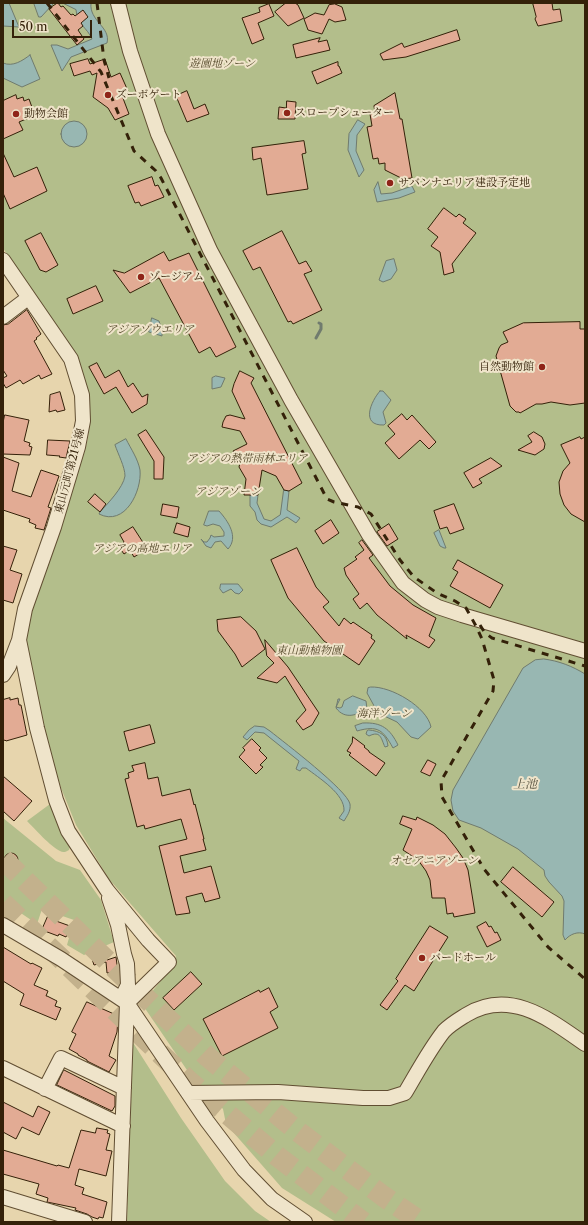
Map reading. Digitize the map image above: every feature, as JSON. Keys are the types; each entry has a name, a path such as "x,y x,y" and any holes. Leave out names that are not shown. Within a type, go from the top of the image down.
{"street":[{"path":"118,3 130,51 158,134 210,250 291,400 369,535 403,583 425,600 438,607 585,651"},
{"name":"東山元町第21号線","path":"3,260 71,359 82,395 84,421 67,486 26,609 20,640"},
{"path":"3,317 28,298"},
{"path":"3,675 9,666 20,640"},
{"path":"20,640 37,728 56,800 68,831 107,890 148,940 169,962 124,1001"},
{"path":"107,890 118,925 127,964 128,984 124,1001 124,1088 119,1222"},
{"path":"3,925 61,959 124,1001 244,1170 272,1199 305,1222"},
{"path":"188,1093 278,1092 389,1098 405,1093 436,1043 454,1022 485,1006 499,1004 512,1005 535,1012 553,1022 585,1044"},
{"path":"45,1089 61,1058 124,1088"},
{"path":"3,1068 123,1126"},
{"path":"3,1197 85,1222"}],"green space":[{"name":"東山動植物園","path":"3,3 585,3 585,1222 336,1222 282,1188 226,1124 223,1109 189,1073 142,1004 172,967 176,956 109,879 76,825 61,788 33,694 25,625 84,454 90,423 89,400 65,346 3,248"},
{"path":"50,804 70,846 69,850 66,852 61,852 52,846 27,821"},
{"path":"3,818 56,861 80,870 101,900 114,942 84,955 67,945 74,920 42,909 37,924 3,901"},
{"path":"130,1038 181,1118 225,1181 255,1211 271,1222 127,1222 132,1072"}],"water":[{"path":"3,3 9,3 19,27 3,26"},
{"path":"34,3 54,3 41,17 39,17"},
{"path":"63,3 91,3 93,15 106,33 107,43 71,57 62,71 51,45 57,45 68,49 92,39 80,23 76,10"},
{"path":"30,55 40,79 22,87 3,78 3,63 14,64"},
{"path":"358,120 365,124 357,135 356,151 364,170 359,177 348,150 349,134"},
{"path":"74,121 83,125 87,134 83,143 74,147 65,143 61,134 65,125"},
{"path":"378,182 381,194 392,193 412,186 415,192 399,198 377,202 374,190"},
{"path":"394,259 397,270 391,279 383,282 379,280 386,261"},
{"path":"152,318 159,321 162,336 149,332"},
{"path":"216,376 225,378 221,387 212,389 212,378"},
{"path":"380,391 383,391 391,400 383,412 386,423 384,425 372,422 370,417 371,406"},
{"path":"126,439 136,458 140,470 138,488 135,497 124,511 117,516 108,517 99,514 115,495 124,481 124,469 115,445"},
{"path":"284,490 289,491 287,510 300,518 296,523 287,517 271,527 261,524 257,520 255,512 250,506 250,495 258,495 257,503 264,519 271,521 280,515"},
{"path":"209,511 219,511 229,524 232,539 228,549 221,541 215,542 211,548 206,546 201,539 204,542 207,542 211,535 214,537 224,536 224,532 220,526 213,524 207,526 204,525"},
{"path":"439,530 446,548 440,546 434,533"},
{"path":"221,584 238,584 243,590 239,594 235,593 231,589 223,593 220,589"},
{"name":"上池","path":"544,659 565,664 585,674 585,934 574,934 565,940 563,935 564,901 562,896 545,876 544,870 518,849 481,828 459,820 453,811 451,800 453,790 523,668 535,660"},
{"path":"371,687 388,690 398,694 416,705 428,719 431,727 418,739 411,737 397,722 378,713 367,693 368,688"},
{"path":"353,696 366,701 367,709 359,713 347,715 340,712 336,707 342,707 344,701"},
{"path":"363,723 380,725 385,728 392,735 398,745 393,748 383,733 379,730 364,729 357,731 355,726"},
{"path":"255,726 264,727 270,731 338,788 350,804 349,811 344,821 339,818 344,811 343,805 336,793 306,768 302,768 300,771 296,769 299,761 264,733 255,732 247,740 243,737"},
{"path":"369,730 382,734 386,739 388,746 385,747 380,736 373,734 369,736 366,734"}],"building":[{"path":"58,3 71,15 73,14 75,16 83,10 88,17 81,23 83,26 78,30 84,39 77,45 49,9"},
{"path":"286,3 295,3 298,5 304,18 288,26 275,12"},
{"path":"533,3 552,3 553,10 560,9 562,21 538,26 535,19 536,17"},
{"path":"269,4 274,16 258,23 264,39 252,44 242,18 260,12 259,8"},
{"path":"335,4 342,7 346,20 335,22 329,19 322,34 308,30 304,19 315,13 324,15 329,5"},
{"path":"457,30 460,40 406,57 383,60 380,54 402,43 404,47"},
{"path":"320,38 318,42 327,40 330,50 296,58 293,45"},
{"name":"ズーボゲート","path":"88,59 90,64 105,59 111,77 120,73 128,91 121,93 129,114 115,120 108,108 93,97 97,73 92,75 90,71 74,76 70,64"},
{"path":"338,62 338,66 342,73 317,84 312,72"},
{"path":"187,91 194,109 205,104 209,114 187,122 176,96"},
{"path":"395,93 400,119 402,119 412,178 403,179 385,170 385,163 379,164 378,158 373,159 367,127 372,126 370,114 375,113 374,106"},
{"name":"動物会館","path":"16,95 17,99 23,97 24,101 29,99 33,110 28,111 31,117 19,122 23,130 3,139 3,101"},
{"name":"スロープシューター","path":"287,101 296,102 295,119 278,119 279,107 286,108"},
{"path":"304,141 306,153 302,154 308,189 267,195 261,158 253,160 252,148"},
{"path":"3,153 14,177 37,167 47,191 10,209 3,193"},
{"path":"152,177 155,186 158,185 164,197 141,206 139,202 135,203 128,186"},
{"path":"444,208 456,217 459,214 466,219 463,223 476,233 452,264 454,272 444,275 440,252 431,246 438,237 428,229"},
{"path":"282,231 299,264 306,261 312,271 304,274 322,310 293,324 291,321 288,322 260,267 253,270 243,251"},
{"path":"41,233 58,265 46,272 40,270 25,241"},
{"path":"164,252 169,261 189,253 236,347 216,357 210,347 199,353 159,278 130,293 113,270 124,273"},
{"path":"96,286 103,301 73,314 67,299"},
{"path":"27,310 41,334 34,341 52,374 41,379 39,375 23,384 20,380 6,388 3,383 3,378 7,376 3,370 3,325 8,324"},
{"name":"自然動物館","path":"580,322 580,329 585,329 585,403 570,405 551,402 536,404 520,413 516,412 510,406 496,356 501,345 508,342 503,332 523,323"},
{"path":"97,363 105,378 119,370 128,387 133,383 142,397 148,394 147,404 132,413 116,387 104,394 89,367"},
{"path":"240,371 254,378 251,383 302,483 289,491 284,490 276,476 262,470 258,495 244,495 246,479 239,467 240,463 233,451 247,444 240,431 222,427 226,416 230,415 245,419 232,391"},
{"path":"60,392 65,410 49,412 50,395"},
{"path":"402,414 407,420 412,415 436,442 429,449 420,440 399,459 385,443 395,434 388,426"},
{"path":"5,415 29,420 24,441 30,443 29,446 32,447 30,455 3,454 3,423"},
{"path":"146,430 164,457 163,479 154,479 154,461 138,435"},
{"path":"534,432 542,437 545,444 544,449 535,455 518,450 532,442 528,436"},
{"path":"580,437 581,439 585,437 585,522 571,514 564,505 560,494 559,482 563,471 570,463 561,445"},
{"path":"48,440 70,441 66,458 47,455"},
{"path":"3,457 19,463 12,491 31,497 41,470 59,476 48,507 51,508 44,530 35,528 36,525 29,522 30,519 3,510"},
{"path":"491,458 502,466 479,479 482,483 473,488 464,473"},
{"path":"95,494 106,504 100,512 88,502"},
{"path":"163,504 179,507 177,518 161,515"},
{"path":"454,504 464,529 450,534 447,527 440,529 434,511"},
{"path":"331,520 339,533 323,544 315,531"},
{"path":"177,523 190,527 188,537 174,533"},
{"path":"389,524 398,539 387,546 377,532"},
{"path":"133,527 146,547 141,550 142,552 134,557 130,550 124,554 119,547 124,542 120,535"},
{"path":"362,540 373,555 369,558 390,586 413,605 436,618 429,636 435,640 429,648 406,635 407,639 377,615 367,603 360,609 353,599 359,594 346,575 344,568 357,559 355,557 364,550 359,543"},
{"path":"3,546 17,550 10,570 22,574 13,603 3,600"},
{"path":"297,548 316,587 329,602 323,607 339,626 344,618 351,624 353,622 372,635 371,638 375,641 359,665 324,641 288,598 271,560"},
{"path":"458,560 503,585 490,608 450,586 458,572 453,569"},
{"path":"241,617 256,631 265,649 242,667 235,654 218,631 217,620"},
{"path":"265,640 288,667 319,713 312,725 303,730 296,721 306,710 285,676 277,683 257,678 274,663 267,656"},
{"path":"10,698 10,700 18,698 19,705 21,705 27,735 3,741 3,700"},
{"path":"150,725 155,743 129,751 124,732"},
{"path":"353,737 365,746 364,747 369,752 385,763 376,776 349,755 351,753 347,751 352,743"},
{"path":"252,739 261,748 259,750 267,758 260,765 263,767 256,774 239,757 245,750 243,748"},
{"path":"428,760 436,764 430,776 421,772"},
{"path":"145,763 148,779 158,777 162,796 190,789 194,805 195,804 206,850 180,856 184,873 211,866 220,898 205,902 202,893 186,897 190,913 176,915 159,846 187,839 181,819 145,829 144,825 137,827 125,779 129,778 128,773 134,771 132,766"},
{"path":"3,776 32,801 14,821 3,811"},
{"path":"403,816 416,820 417,817 433,825 445,834 456,848 463,858 468,870 475,913 454,917 453,913 447,914 445,898 432,898 430,880 426,871 418,860 403,850 412,829 400,824"},
{"path":"8,853 14,853 18,857 18,863 14,867 8,867 4,863 4,857"},
{"path":"513,867 554,902 542,917 501,882"},
{"path":"49,914 58,917 56,921 70,926 66,937 59,934 58,936 42,930"},
{"path":"486,922 489,927 491,926 495,933 497,932 501,940 487,947 477,927"},
{"name":"バードホール","path":"430,926 448,937 414,991 405,985 387,1010 380,1005 398,981 396,979"},
{"path":"3,947 31,964 32,963 42,968 34,985 48,991 46,996 57,1001 55,1006 61,1008 56,1020 20,1005 24,994 3,981"},
{"path":"104,952 107,960 116,957 118,972 107,973 106,962 94,965 91,956"},
{"path":"191,972 202,984 174,1010 163,998"},
{"path":"269,988 278,1007 270,1012 278,1028 222,1056 203,1019 259,990 260,992"},
{"path":"87,1002 114,1014 118,1019 117,1032 109,1056 116,1060 109,1072 87,1061 69,1049 76,1034 72,1032"},
{"path":"64,1070 115,1096 115,1106 112,1111 57,1085"},
{"path":"3,1102 33,1117 38,1106 50,1112 39,1135 22,1127 16,1139 3,1132"},
{"path":"97,1128 108,1130 107,1133 110,1134 106,1150 112,1151 106,1176 79,1169 75,1185 84,1188 82,1194 107,1202 103,1218 99,1217 98,1219 75,1210 76,1208 47,1202 48,1198 36,1194 39,1184 3,1174 3,1150 57,1166 69,1168 81,1130 95,1133"}],"waterway":[{"path":"316,338 321,329 321,324 319,323"}],"tunnel":[{"path":"3,859 208,1057 296,1130 383,1196 421,1222"},
{"path":"3,903 190,1082 277,1156 363,1222"}],"railway":[{"path":"47,3 101,72 134,151 156,171 161,178 327,499 358,507 371,514 400,560 414,577 437,593 466,608 476,626 482,639 494,680 493,691 441,781 442,797 484,869 548,947 585,979"},
{"path":"97,3 104,60 109,78"},
{"path":"480,625 485,633 492,638 585,666"}],"place":[{"name":"ズーボゲート","path":"108,95"},
{"name":"スロープシューター","path":"287,113"},
{"name":"動物会館","path":"16,114"},
{"name":"サバンナエリア建設予定地","path":"390,183"},
{"name":"ゾージアム","path":"141,277"},
{"name":"自然動物館","path":"542,367"},
{"name":"バードホール","path":"422,958"}],"park label":[{"name":"遊園地ゾーン","path":"222,64"},
{"name":"アジアゾウエリア","path":"150,330"},
{"name":"アジアの熱帯雨林エリア","path":"247,459"},
{"name":"アジアゾーン","path":"228,492"},
{"name":"アジアの高地エリア","path":"142,549"},
{"name":"海洋ゾーン","path":"384,714"},
{"name":"オセアニアゾーン","path":"434,861"}]}
